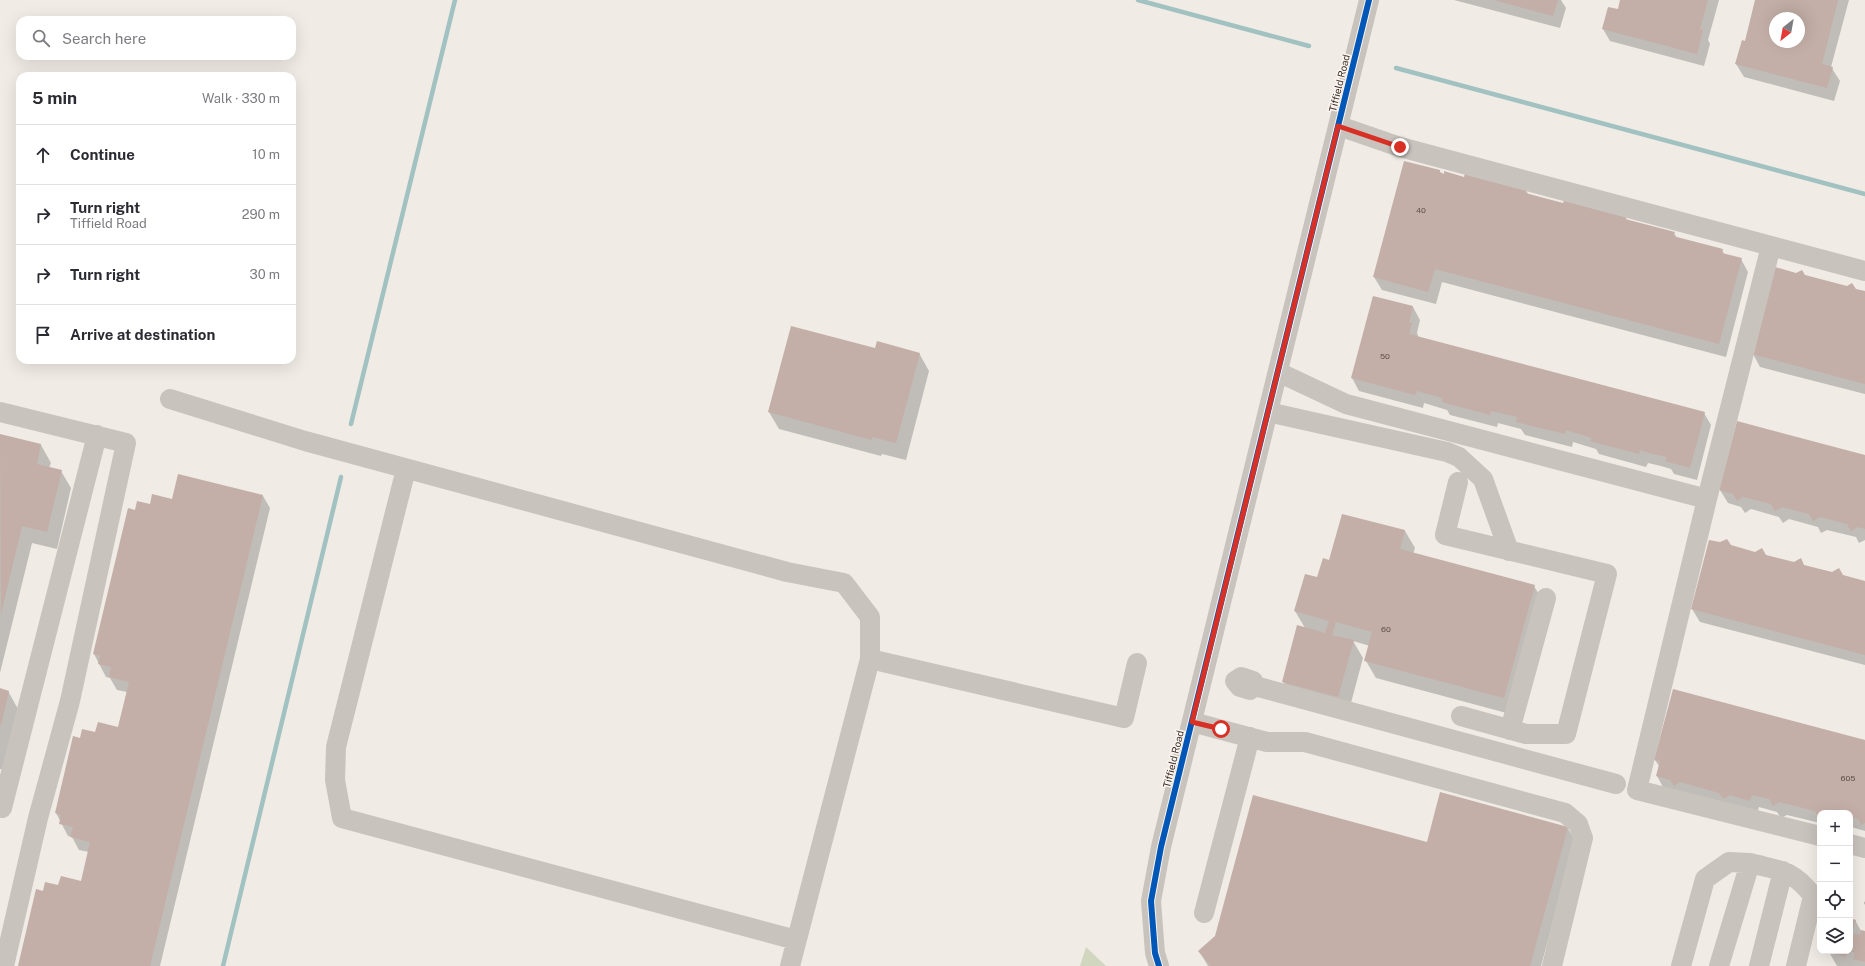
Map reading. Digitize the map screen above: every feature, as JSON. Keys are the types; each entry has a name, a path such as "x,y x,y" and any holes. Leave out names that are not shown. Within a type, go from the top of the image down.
{"street":[{"name":"Tiffield Road","path":"1159,966 1155,953 1151,901 1161,847 1369,0"},
{"path":"1338,126 1400,147 1865,271"},
{"path":"1771,246 1707,499 1637,790 1817,835"},
{"path":"1278,372 1346,404 1707,499"},
{"path":"170,399 305,441 406,469 787,572 844,583 870,617 870,659 790,966"},
{"path":"0,412 126,443 70,701 38,818 4,966"},
{"path":"1268,412 1447,452 1459,457 1483,479 1509,551"},
{"path":"0,807 2,808 96,435"},
{"path":"406,469 336,747 335,780 342,818 796,940"},
{"path":"1458,482 1445,535 1608,574 1566,734 1526,734 1461,716"},
{"path":"1510,730 1546,598"},
{"path":"870,659 1124,718 1137,663"},
{"path":"1204,673 1234,681 1241,677 1253,680 1255,686 1616,784"},
{"path":"1192,722 1267,742 1305,742 1565,813 1578,824 1583,838 1552,966"},
{"path":"1204,913 1250,737"},
{"path":"1853,845 1865,848"},
{"path":"1681,966 1705,879 1729,862 1750,863 1788,872 1802,882 1813,896 1796,966"},
{"path":"1719,966 1750,863"},
{"path":"1758,966 1783,871"}],"green space":[{"path":"1086,947 1106,966 1080,966"}],"building":[{"path":"1494,0 1558,0 1553,16"},
{"path":"1620,0 1708,0 1700,29 1703,30 1697,54 1602,29 1608,7 1618,9"},
{"path":"1755,0 1838,0 1822,64 1833,67 1827,88 1735,64 1742,40 1745,41"},
{"path":"1404,161 1440,170 1440,172 1444,174 1444,171 1464,177 1465,173 1526,189 1525,193 1563,203 1565,198 1626,215 1625,219 1675,232 1673,236 1723,249 1722,253 1742,258 1719,344 1435,269 1428,292 1373,277"},
{"path":"1775,267 1796,273 1802,270 1805,275 1847,286 1852,283 1856,289 1865,291 1865,384 1752,354"},
{"path":"1373,296 1413,306 1409,323 1412,323 1409,334 1705,412 1690,468 1665,461 1667,457 1640,450 1639,454 1590,441 1592,438 1566,430 1565,434 1516,422 1517,417 1491,411 1490,415 1442,402 1442,398 1417,391 1415,395 1351,378"},
{"path":"791,326 875,348 877,341 920,353 896,443 872,437 872,440 768,412"},
{"path":"1737,421 1865,455 1865,529 1858,527 1851,531 1847,524 1820,517 1813,521 1809,514 1782,507 1775,511 1771,504 1743,497 1737,501 1733,494 1719,490"},
{"path":"0,434 41,444 37,464 62,470 47,532 22,526 1,614"},
{"path":"178,474 263,495 150,966 18,966 36,889 43,891 45,882 58,885 61,876 81,881 90,842 70,837 73,827 59,824 61,815 55,813 73,736 80,738 82,729 95,732 98,722 118,727 129,682 109,677 111,667 98,664 100,656 93,654 128,508 135,510 137,501 150,504 152,494 172,499"},
{"path":"1342,514 1405,530 1400,549 1535,585 1504,698 1364,661 1372,632 1336,622 1332,635 1354,640 1338,697 1282,682 1297,625 1325,633 1329,621 1294,611 1305,574 1317,577 1323,558 1329,560"},
{"path":"1727,539 1731,545 1755,552 1762,548 1766,555 1794,562 1801,558 1804,565 1832,572 1839,568 1843,575 1865,581 1865,655 1691,609 1709,540 1720,542"},
{"path":"0,688 9,691 1,725 0,725"},
{"path":"1673,689 1865,740 1865,823 1861,825 1858,819 1853,818 1853,810 1817,810 1817,816 1815,811 1779,802 1773,806 1769,799 1752,795 1750,801 1730,795 1724,799 1719,793 1680,782 1674,786 1670,780 1656,776 1660,761 1654,760"},
{"path":"1440,792 1568,827 1530,966 1211,966 1198,951 1215,936 1253,795 1427,842"},
{"path":"1853,919 1856,920 1853,930"},
{"path":"1861,930 1865,931 1865,962 1853,959 1855,953 1853,952 1853,933 1860,935"},
{"path":"1835,954 1847,954 1846,957"}],"waterway":[{"path":"351,424 455,0"},
{"path":"1138,0 1309,46"},
{"path":"1396,68 1865,194"},
{"path":"223,966 341,477"}],"cycle path":[{"path":"1159,966 1155,953 1151,901 1161,847 1369,0"}],"route":[{"path":"1221,729 1192,722 1338,126 1400,147"}]}
